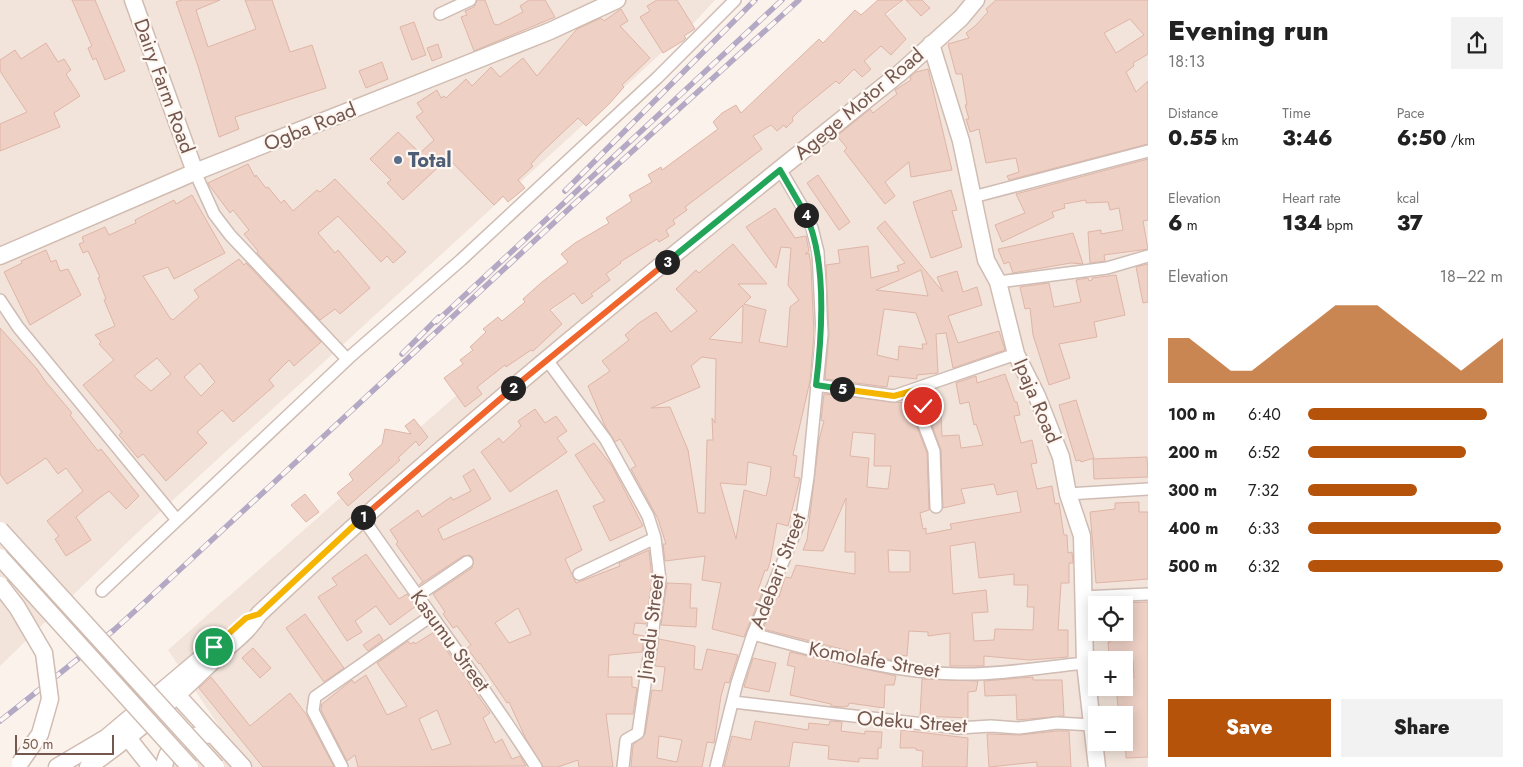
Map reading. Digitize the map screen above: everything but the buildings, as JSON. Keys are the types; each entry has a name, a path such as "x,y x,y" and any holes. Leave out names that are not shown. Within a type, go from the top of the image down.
{"main road":[{"name":"Dairy Farm Road","path":"133,0 195,172"},
{"name":"Ogba Road","path":"1,256 195,172 550,31 617,0"},
{"name":"Agege Motor Road","path":"57,767 106,738 123,731 176,694 247,630 259,614 362,518 547,360 900,73 961,18 976,0"},
{"name":"Ipaja Road","path":"931,44 960,141 986,260 998,282 1016,354 1037,396 1061,457 1068,494 1082,536 1085,663 1090,706"},
{"path":"0,530 216,767"},
{"path":"0,557 190,767"},
{"path":"0,585 17,607 44,653 50,699 40,734 18,765"},
{"name":"Agege Motor Road","path":"88,767 115,749 123,731 246,618 259,614"},
{"path":"176,694 242,767"},
{"path":"123,731 151,767"},
{"path":"164,767 165,759 173,746 183,738 197,734 214,735"},
{"name":"Ipaja Road","path":"1095,751 1097,767"}],"street":[{"path":"440,14 470,0"},
{"path":"102,591 347,359 468,254 657,78 736,0"},
{"path":"973,197 1148,150"},
{"name":"Adebari Street","path":"716,767 753,634 802,516 822,334 818,252 808,219 780,170"},
{"path":"195,172 214,214 230,235 347,359"},
{"path":"998,282 1107,268 1148,256"},
{"path":"0,300 18,327 177,520"},
{"path":"816,385 894,396 919,389 1016,354"},
{"name":"Jinadu Street","path":"547,360 606,440 648,516 655,538 660,580 638,733 626,740 623,767"},
{"path":"919,389 924,424 934,451 936,507"},
{"path":"1068,494 1148,489"},
{"name":"Kasumu Street","path":"362,518 431,616 456,648 536,767"},
{"path":"579,574 655,538"},
{"path":"417,596 467,562"},
{"path":"1083,596 1148,594"},
{"path":"342,767 313,712 315,697 431,616"},
{"name":"Komolafe Street","path":"753,634 899,669 960,674 1085,663"},
{"name":"Odeku Street","path":"733,702 958,728 990,726 1019,728 1058,723 1088,725"}],"shaded area":[{"path":"0,0 715,0 692,25 137,533 0,666"},
{"path":"904,0 1148,0 1148,767 143,767 219,726 168,650"}],"railway":[{"path":"565,191 755,0"},
{"path":"436,322 782,0"},
{"path":"0,721 114,630 571,207 799,0"},
{"path":"402,354 439,317"}],"place":[{"name":"Total","path":"398,160"}],"route":[{"path":"214,647 246,618 259,614 362,518 500,398 780,170 804,210 812,228 818,252 822,334 816,385 894,396 919,389 923,406"}]}
